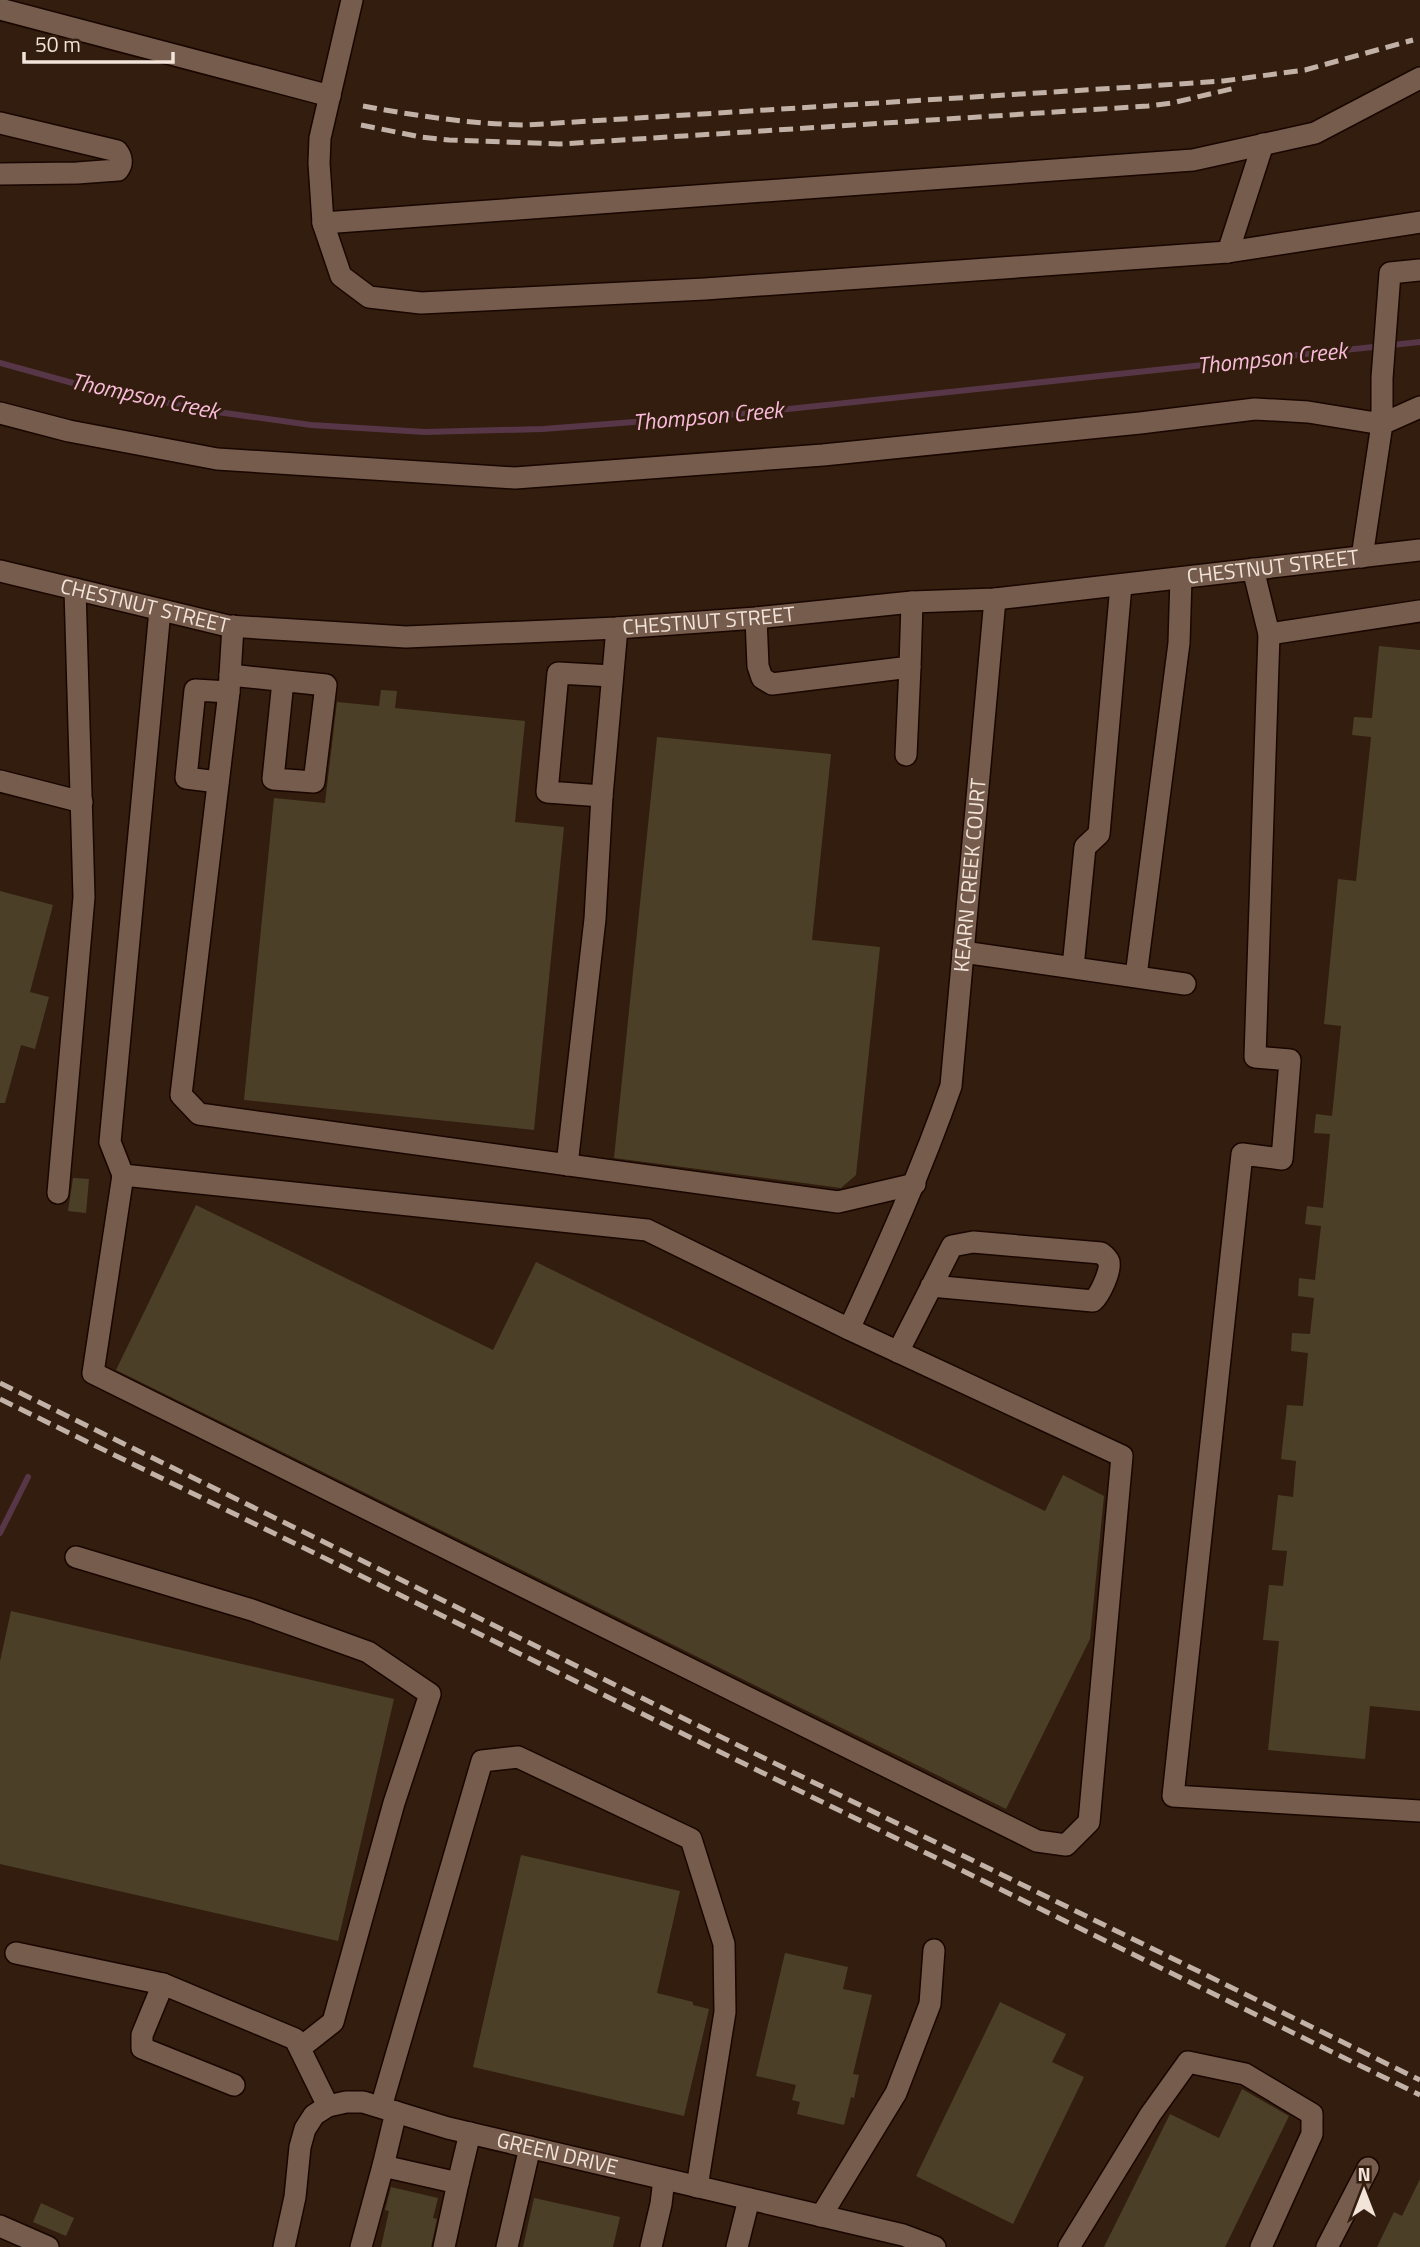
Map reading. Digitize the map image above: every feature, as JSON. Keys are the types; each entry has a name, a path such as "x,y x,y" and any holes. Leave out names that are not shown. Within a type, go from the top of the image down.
{"street":[{"path":"352,0 320,138 319,163 323,223 341,276 369,297 421,303 705,289 1228,252 1420,222"},
{"path":"0,9 330,96"},
{"path":"323,223 1193,160 1315,133 1420,78"},
{"path":"0,123 117,151 121,161 118,170 0,174"},
{"path":"1228,252 1262,144"},
{"path":"1362,557 1382,424 1390,273 1420,270"},
{"path":"0,413 69,431 217,459 515,478 823,455 1255,409 1308,412 1382,424 1420,407"},
{"name":"CHESTNUT STREET","path":"0,571 233,626 406,637 617,628 755,618 912,602 995,599 1420,550"},
{"path":"1253,569 1269,634 1255,1056 1290,1060 1282,1159 1242,1154 1172,1796 1420,1811"},
{"path":"1136,976 1179,643 1181,578"},
{"path":"1073,967 1085,847 1099,834 1121,584"},
{"path":"58,1193 84,897 75,589"},
{"name":"KEARN CREEK COURT","path":"849,1329 915,1184 951,1086 995,599"},
{"path":"906,755 912,602"},
{"path":"123,1175 647,1230 849,1329 1122,1456 1089,1822 1066,1845 1037,1841 93,1373 123,1175 110,1142 160,610"},
{"path":"1269,634 1420,611"},
{"path":"755,618 758,666 762,678 772,684 910,667"},
{"path":"233,626 229,683 181,1095 199,1114 838,1202 915,1184"},
{"path":"567,1165 595,919 602,796 617,628"},
{"path":"602,796 547,792 558,673 612,676"},
{"path":"218,782 186,778 195,690 229,683 283,681 326,685 314,782 273,779 283,681"},
{"path":"0,781 82,802"},
{"path":"963,952 1185,984"},
{"path":"898,1352 931,1286 953,1246 973,1242 1101,1253 1110,1265 1099,1296 1093,1301 931,1286"},
{"path":"76,1557 252,1609 368,1652 430,1694 394,1803 333,2022 300,2048"},
{"path":"361,2247 383,2166 388,2109 482,1761 518,1757 691,1839 724,1944 725,2012 697,2187"},
{"path":"821,2216 896,2093 930,2004 934,1950"},
{"path":"16,1953 163,1984 295,2039 328,2106 314,2115 305,2129 284,2247"},
{"path":"163,1984 142,2035 142,2048 234,2085"},
{"path":"1069,2247 1150,2115 1188,2062 1245,2074 1312,2114 1312,2134 1261,2247"},
{"name":"GREEN DRIVE","path":"328,2106 363,2102 426,2122 903,2235 935,2247"},
{"path":"444,2247 470,2133"},
{"path":"507,2247 530,2147"},
{"path":"383,2166 458,2183"},
{"path":"1327,2247 1368,2168"},
{"path":"651,2247 664,2179"},
{"path":"737,2247 749,2199"},
{"path":"0,2226 48,2247"}],"building":[{"path":"1379,646 1420,650 1420,1711 1370,1706 1365,1759 1268,1750 1279,1641 1263,1640 1269,1585 1283,1586 1287,1551 1272,1550 1278,1495 1293,1497 1296,1461 1281,1459 1287,1405 1303,1406 1308,1353 1291,1351 1292,1333 1310,1334 1314,1298 1298,1296 1299,1278 1315,1280 1321,1226 1305,1224 1307,1206 1323,1208 1330,1134 1314,1133 1316,1114 1332,1116 1341,1026 1324,1024 1338,879 1356,881 1371,737 1352,735 1354,717 1372,718"},
{"path":"381,690 397,691 395,708 525,721 515,822 564,827 534,1130 244,1100 274,798 325,803 337,702 379,706"},
{"path":"657,737 831,754 812,940 880,947 856,1175 841,1188 614,1158"},
{"path":"0,891 53,905 30,992 49,997 35,1049 21,1045 5,1103 0,1103"},
{"path":"73,1178 89,1179 86,1213 68,1211"},
{"path":"196,1205 493,1350 536,1262 1045,1511 1063,1475 1104,1496 1090,1639 1006,1809 116,1370"},
{"path":"11,1611 394,1699 338,1941 0,1864 0,1661"},
{"path":"521,1855 680,1891 657,1993 709,2009 684,2116 473,2067"},
{"path":"785,1953 848,1967 843,1989 872,1995 853,2074 859,2075 844,2125 797,2114 800,2102 792,2100 796,2085 756,2076"},
{"path":"1000,2002 1066,2034 1052,2062 1084,2077 1013,2224 916,2176"},
{"path":"1242,2089 1289,2116 1225,2247 1104,2247 1170,2114 1219,2138"},
{"path":"1420,2179 1420,2247 1377,2247 1394,2212 1402,2216"},
{"path":"391,2187 438,2198 433,2218 437,2219 431,2247 381,2247 389,2211 385,2210"},
{"path":"534,2198 620,2217 613,2247 523,2247"},
{"path":"41,2203 74,2218 66,2236 33,2222"}],"waterway":[{"name":"Thompson Creek","path":"0,363 80,385 203,410 311,425 425,432 543,429 751,413 1420,342"},
{"path":"0,1533 28,1477"}],"railway":[{"path":"363,106 444,119 526,125 1133,87 1223,81 1305,70 1413,40"},
{"path":"361,125 449,140 560,144 1148,106 1235,88"},
{"path":"0,1383 1420,2080"},
{"path":"0,1399 1420,2095"}]}
